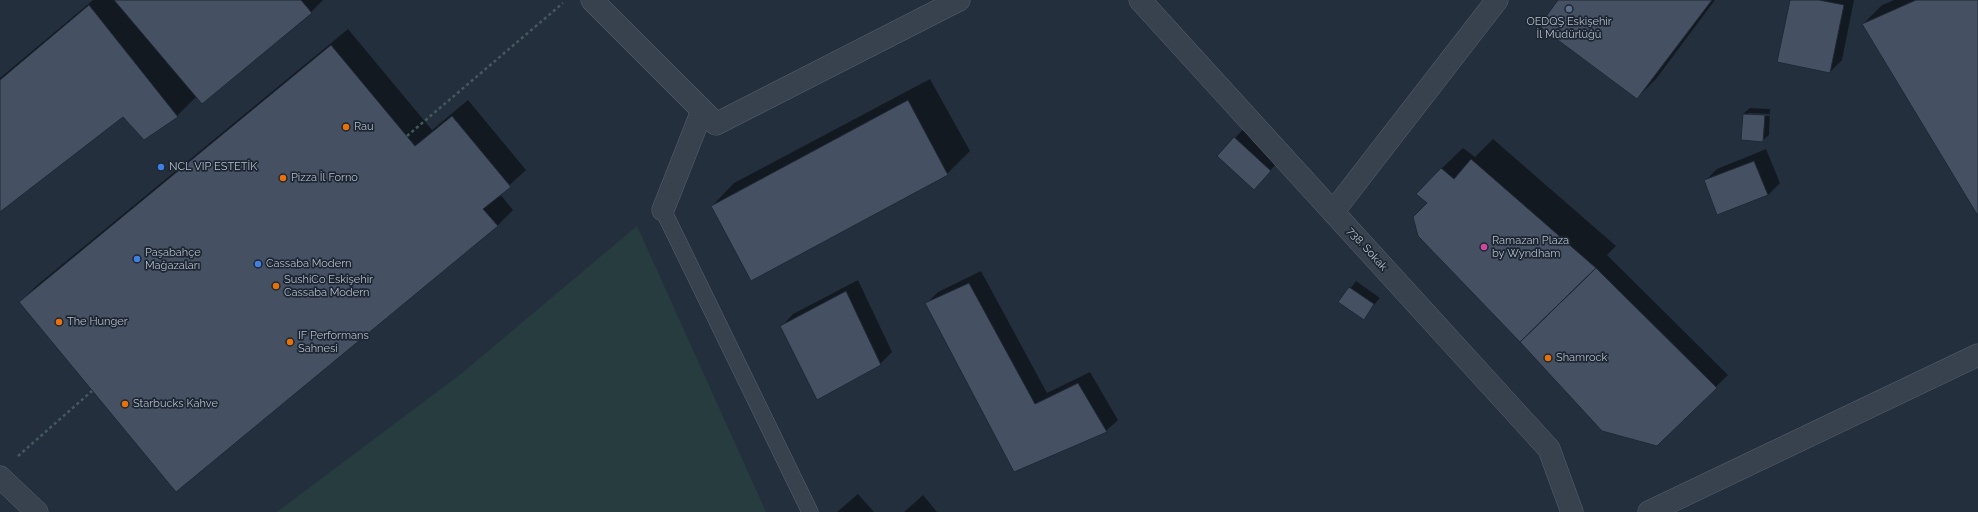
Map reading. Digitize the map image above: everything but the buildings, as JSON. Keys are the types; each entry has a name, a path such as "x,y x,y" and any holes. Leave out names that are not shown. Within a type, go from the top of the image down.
{"street":[{"path":"592,0 716,124 959,0"},
{"name":"738. Sokak","path":"1140,0 1549,449 1572,512"},
{"path":"1333,212 1497,0"},
{"path":"663,210 702,111"},
{"path":"1649,512 1978,355"},
{"path":"0,477 37,512"}],"lane":[{"path":"663,210 810,512"}],"path":[{"path":"407,136 566,0"},
{"path":"17,457 92,391"}],"green space":[{"path":"637,226 766,512 277,512 461,374"}],"place":[{"name":"OEDQŞ Eskişehir İl Müdürlüğü","path":"1569,9"},
{"name":"Rau","path":"346,127"},
{"name":"NCL VIP ESTETİK","path":"161,167"},
{"name":"Pizza İl Forno","path":"283,178"},
{"name":"Ramazan Plaza by Wyndham","path":"1484,247"},
{"name":"Paşabahçe Mağazaları","path":"137,259"},
{"name":"Cassaba Modern","path":"258,264"},
{"name":"SushiCo Eskişehir Cassaba Modern","path":"276,286"},
{"name":"The Hunger","path":"59,322"},
{"name":"IF Performans Sahnesi","path":"290,342"},
{"name":"Shamrock","path":"1548,358"},
{"name":"Starbucks Kahve","path":"125,404"}]}
